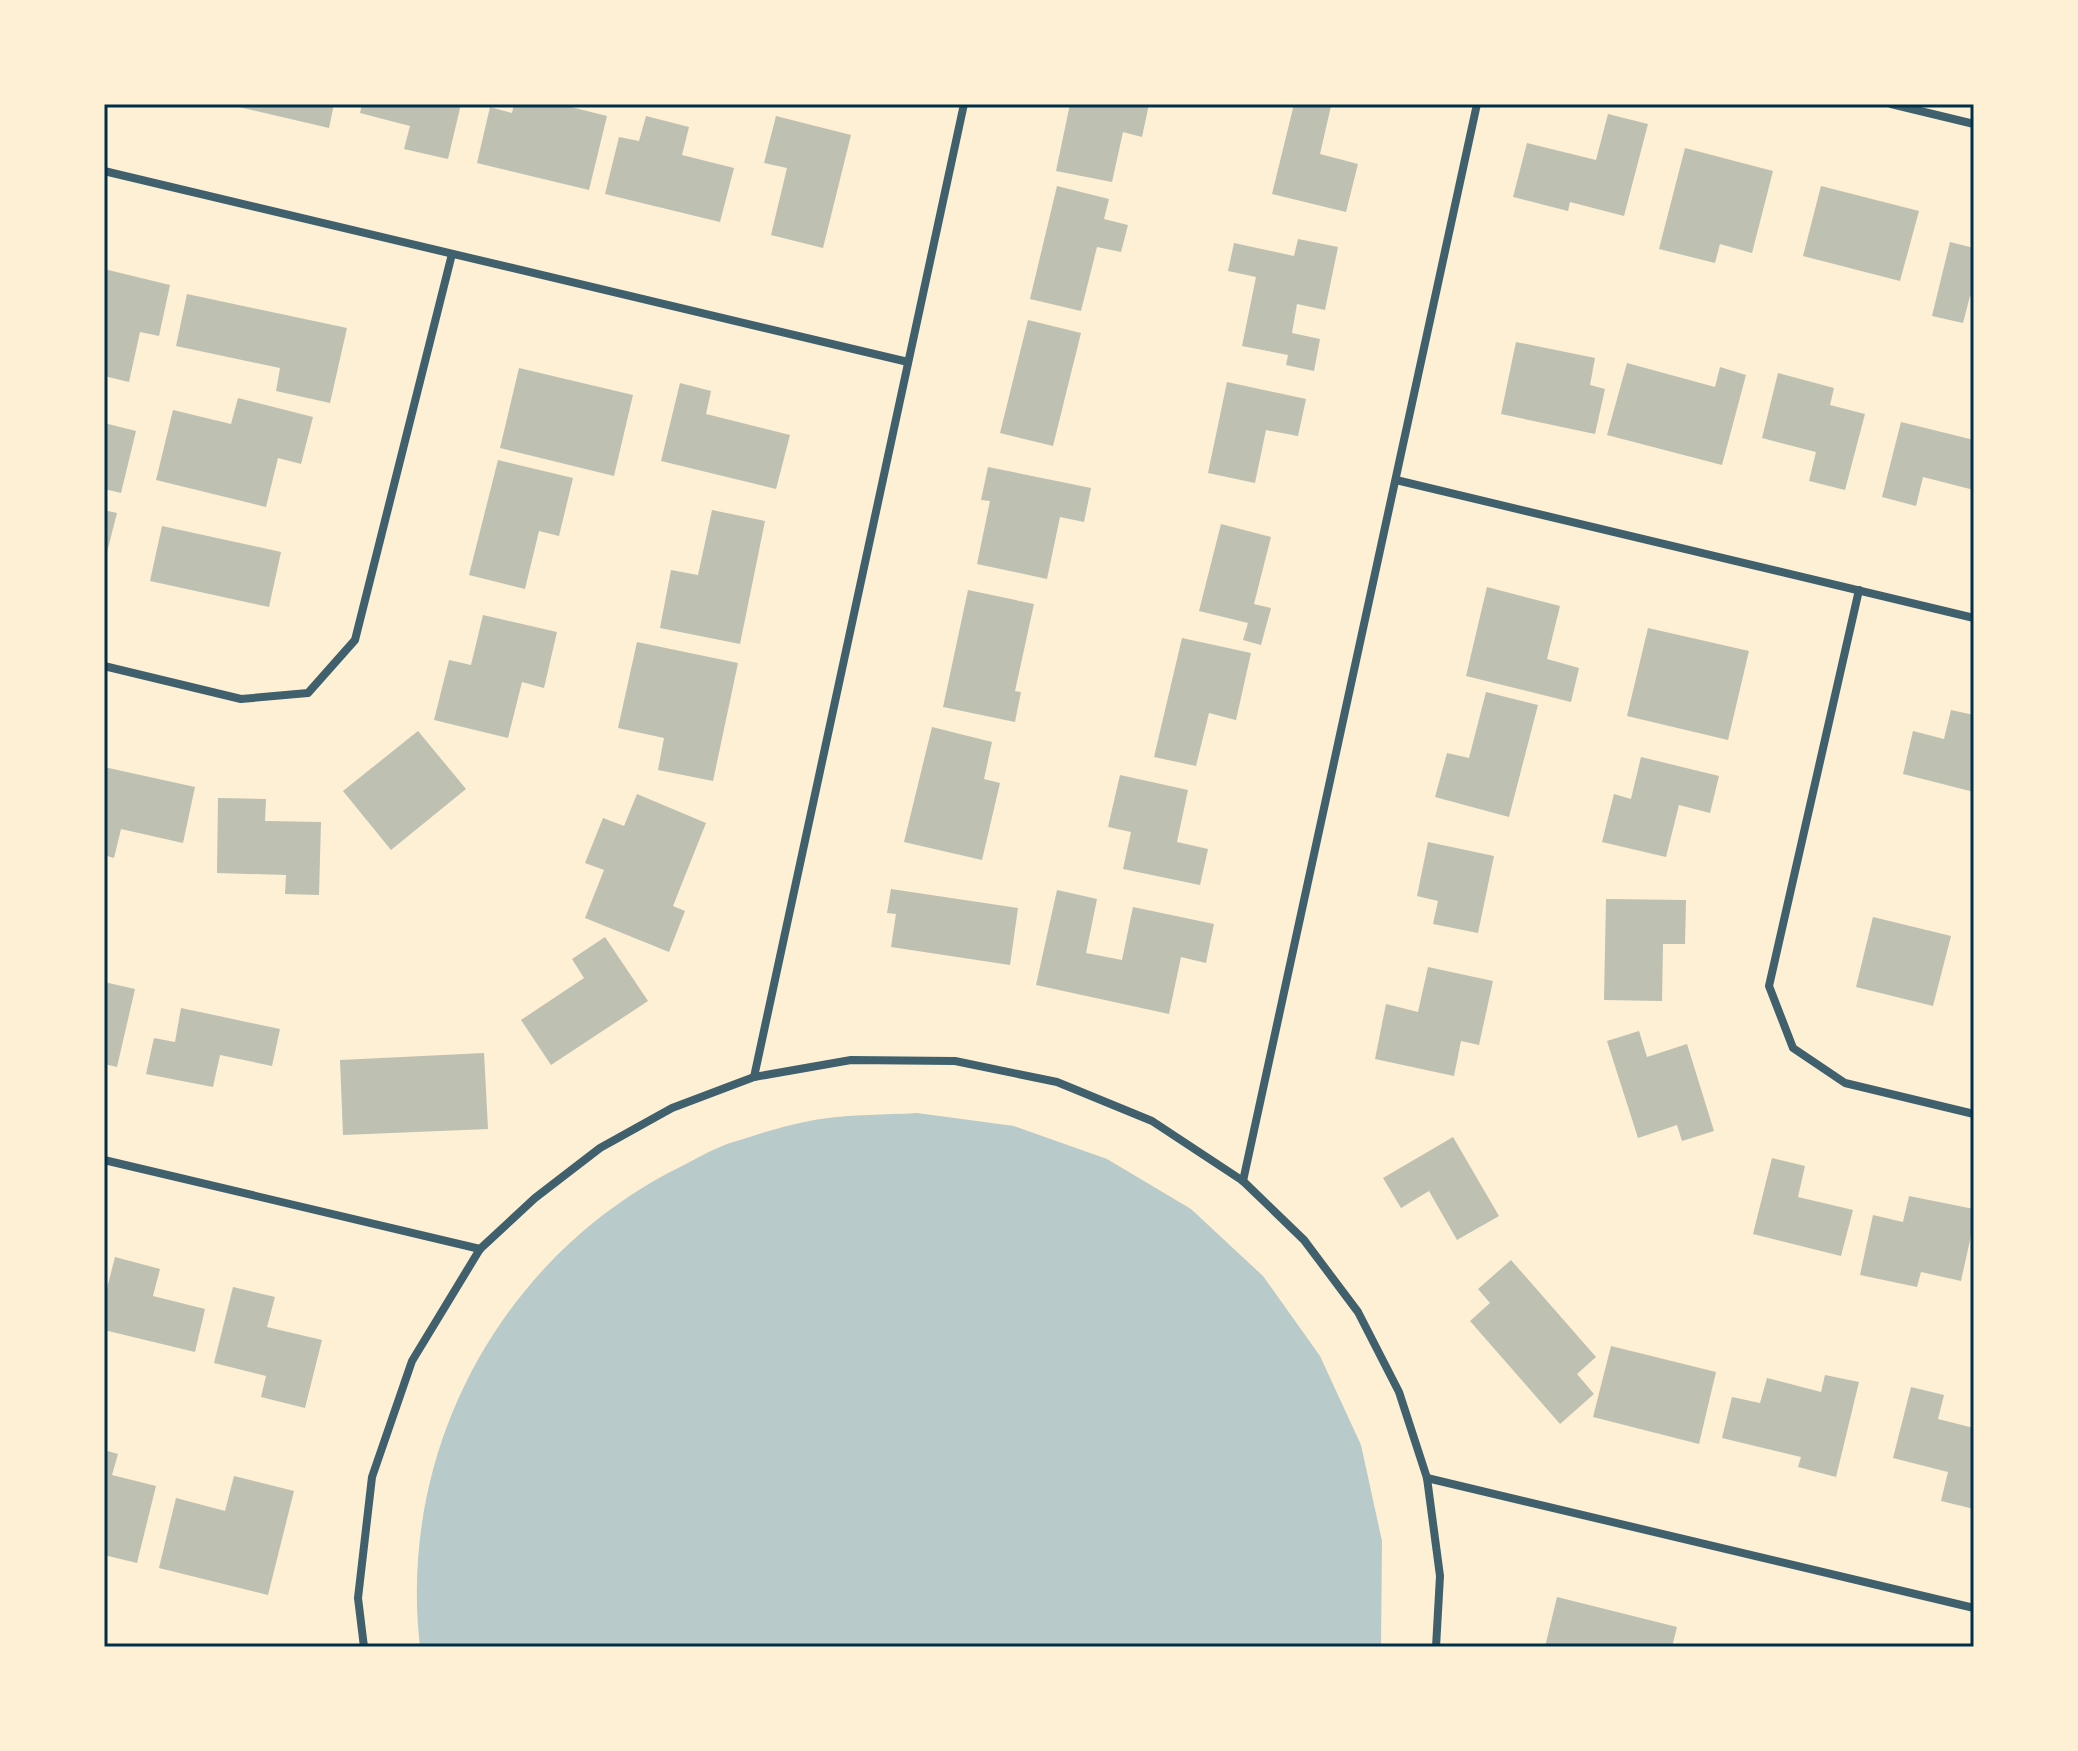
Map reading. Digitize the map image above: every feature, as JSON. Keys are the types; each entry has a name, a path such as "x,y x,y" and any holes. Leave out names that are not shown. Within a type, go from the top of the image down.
{"street":[{"path":"754,1077 964,104"},
{"path":"1243,1181 1477,104"},
{"path":"1891,104 1974,124"},
{"path":"104,171 908,362"},
{"path":"104,666 241,699 308,693 355,640 452,254"},
{"path":"1396,480 1974,618"},
{"path":"1859,590 1769,986 1793,1048 1845,1083 1974,1114"},
{"path":"364,1647 358,1598 372,1477 412,1361 480,1249 535,1198 600,1148 672,1108 754,1077 851,1060 955,1061 1057,1082 1152,1121 1243,1181 1304,1240 1358,1312 1399,1392 1427,1478 1440,1576 1436,1647"},
{"path":"104,1160 480,1249"},
{"path":"1427,1478 1974,1608"}],"shaded area":[{"path":"917,1113 1014,1126 1107,1159 1191,1209 1263,1276 1320,1356 1361,1445 1382,1541 1381,1647 420,1647 417,1574 426,1502 445,1432 474,1367 513,1307 560,1253 615,1206 678,1168 727,1144 821,1119"}],"building":[{"path":"226,104 334,104 329,128"},
{"path":"362,104 461,104 448,159 404,149 410,126 360,113"},
{"path":"514,104 559,104 607,116 589,190 477,163 490,107 512,113"},
{"path":"1070,104 1149,104 1142,137 1123,132 1112,182 1056,171"},
{"path":"1294,104 1331,106 1320,154 1358,164 1346,212 1272,194"},
{"path":"1608,114 1648,124 1624,216 1570,202 1568,211 1513,197 1527,143 1596,160"},
{"path":"646,116 689,127 682,155 734,168 720,222 605,194 619,137 639,141"},
{"path":"776,116 851,135 823,248 771,235 787,168 764,163"},
{"path":"1685,148 1773,171 1752,253 1720,244 1715,263 1659,249"},
{"path":"1057,186 1109,199 1104,219 1128,225 1121,252 1097,247 1081,311 1030,299"},
{"path":"1821,186 1919,211 1900,281 1803,256"},
{"path":"1298,239 1338,247 1325,310 1297,304 1292,333 1320,339 1314,371 1286,365 1288,355 1242,346 1256,277 1228,271 1234,243 1294,256"},
{"path":"1950,242 1974,248 1974,297 1970,296 1963,323 1932,316"},
{"path":"104,269 170,285 159,336 140,332 129,382 104,376"},
{"path":"187,294 347,328 330,403 276,391 280,368 176,346"},
{"path":"1028,320 1081,333 1053,446 1000,433"},
{"path":"1516,342 1595,358 1590,385 1605,389 1595,434 1501,414"},
{"path":"1627,363 1715,387 1720,367 1746,375 1722,465 1607,435"},
{"path":"519,368 633,395 614,476 500,448"},
{"path":"1778,373 1834,388 1830,405 1865,414 1845,490 1809,481 1816,452 1762,438"},
{"path":"1227,382 1306,399 1298,436 1266,430 1255,483 1208,473"},
{"path":"680,383 711,391 706,414 790,435 776,489 661,461"},
{"path":"238,398 313,417 301,464 278,458 266,507 156,480 173,410 231,424"},
{"path":"1901,422 1974,440 1974,490 1923,477 1916,506 1882,497"},
{"path":"104,423 136,431 121,493 104,489"},
{"path":"498,460 573,478 559,536 539,531 525,589 469,575"},
{"path":"988,467 1091,488 1084,522 1060,517 1047,579 977,564 990,501 981,500"},
{"path":"104,510 117,513 105,560 104,560"},
{"path":"712,510 765,521 740,644 660,628 671,570 698,575"},
{"path":"1221,524 1271,537 1254,604 1271,608 1261,645 1243,640 1248,623 1199,611"},
{"path":"162,526 281,552 269,607 150,581"},
{"path":"1487,587 1560,606 1547,659 1579,668 1571,702 1466,676"},
{"path":"968,590 1034,604 1015,691 1021,692 1015,722 943,707"},
{"path":"483,615 557,632 544,688 522,682 508,738 434,720 449,660 471,665"},
{"path":"1648,628 1749,651 1728,740 1627,716"},
{"path":"1182,638 1251,653 1236,720 1209,713 1196,766 1154,757"},
{"path":"637,642 738,663 713,781 658,770 664,738 618,728"},
{"path":"1486,692 1538,705 1509,817 1435,797 1447,753 1469,758"},
{"path":"1951,710 1974,715 1974,792 1903,774 1913,731 1944,739"},
{"path":"932,727 992,742 984,779 1000,783 982,860 904,842"},
{"path":"418,731 466,789 391,850 343,791"},
{"path":"1641,757 1719,776 1710,813 1679,805 1666,857 1602,842 1614,794 1631,799"},
{"path":"104,767 195,787 183,843 121,829 114,858 104,855"},
{"path":"1120,775 1188,790 1177,842 1208,849 1200,885 1123,869 1131,832 1108,827"},
{"path":"637,794 706,823 673,906 685,911 669,952 585,918 604,870 585,863 603,818 624,826"},
{"path":"218,798 266,799 265,821 321,822 319,895 285,894 286,875 217,873"},
{"path":"1428,842 1494,856 1478,933 1433,924 1438,901 1417,896"},
{"path":"891,889 1018,908 1010,965 891,947 896,914 887,913"},
{"path":"1057,890 1097,899 1086,953 1122,960 1133,907 1214,924 1206,963 1181,957 1169,1014 1036,985"},
{"path":"1606,899 1686,900 1685,944 1663,944 1662,1001 1604,1000"},
{"path":"1873,917 1951,936 1933,1006 1856,987"},
{"path":"605,937 648,1001 551,1065 521,1020 584,978 572,959"},
{"path":"1428,967 1493,981 1479,1045 1461,1041 1454,1076 1375,1059 1386,1004 1418,1012"},
{"path":"104,982 135,989 117,1067 104,1064"},
{"path":"181,1008 280,1029 272,1066 220,1055 213,1087 146,1074 154,1038 175,1042"},
{"path":"1639,1031 1647,1057 1687,1044 1714,1131 1682,1141 1677,1125 1638,1138 1607,1041"},
{"path":"484,1053 488,1129 343,1135 340,1060"},
{"path":"1453,1137 1499,1216 1457,1240 1429,1191 1401,1208 1383,1178"},
{"path":"1772,1158 1805,1166 1798,1197 1853,1210 1841,1256 1753,1234"},
{"path":"1909,1196 1974,1209 1961,1281 1921,1272 1917,1287 1860,1275 1873,1215 1903,1222"},
{"path":"115,1257 160,1269 153,1296 205,1309 195,1352 104,1330 104,1300"},
{"path":"1511,1260 1596,1357 1577,1374 1594,1394 1560,1424 1470,1321 1490,1303 1478,1289"},
{"path":"233,1287 275,1297 267,1327 322,1340 305,1408 261,1397 266,1376 214,1363"},
{"path":"1611,1346 1716,1372 1699,1444 1593,1417"},
{"path":"1825,1375 1859,1382 1836,1477 1798,1467 1801,1457 1722,1438 1732,1397 1760,1403 1767,1378 1821,1392"},
{"path":"1911,1387 1944,1395 1938,1419 1974,1428 1974,1509 1941,1501 1948,1472 1893,1458"},
{"path":"104,1450 118,1454 112,1475 156,1486 137,1563 104,1555"},
{"path":"234,1476 294,1491 268,1595 159,1568 176,1498 225,1511"},
{"path":"1557,1597 1677,1627 1672,1647 1545,1647"}]}
